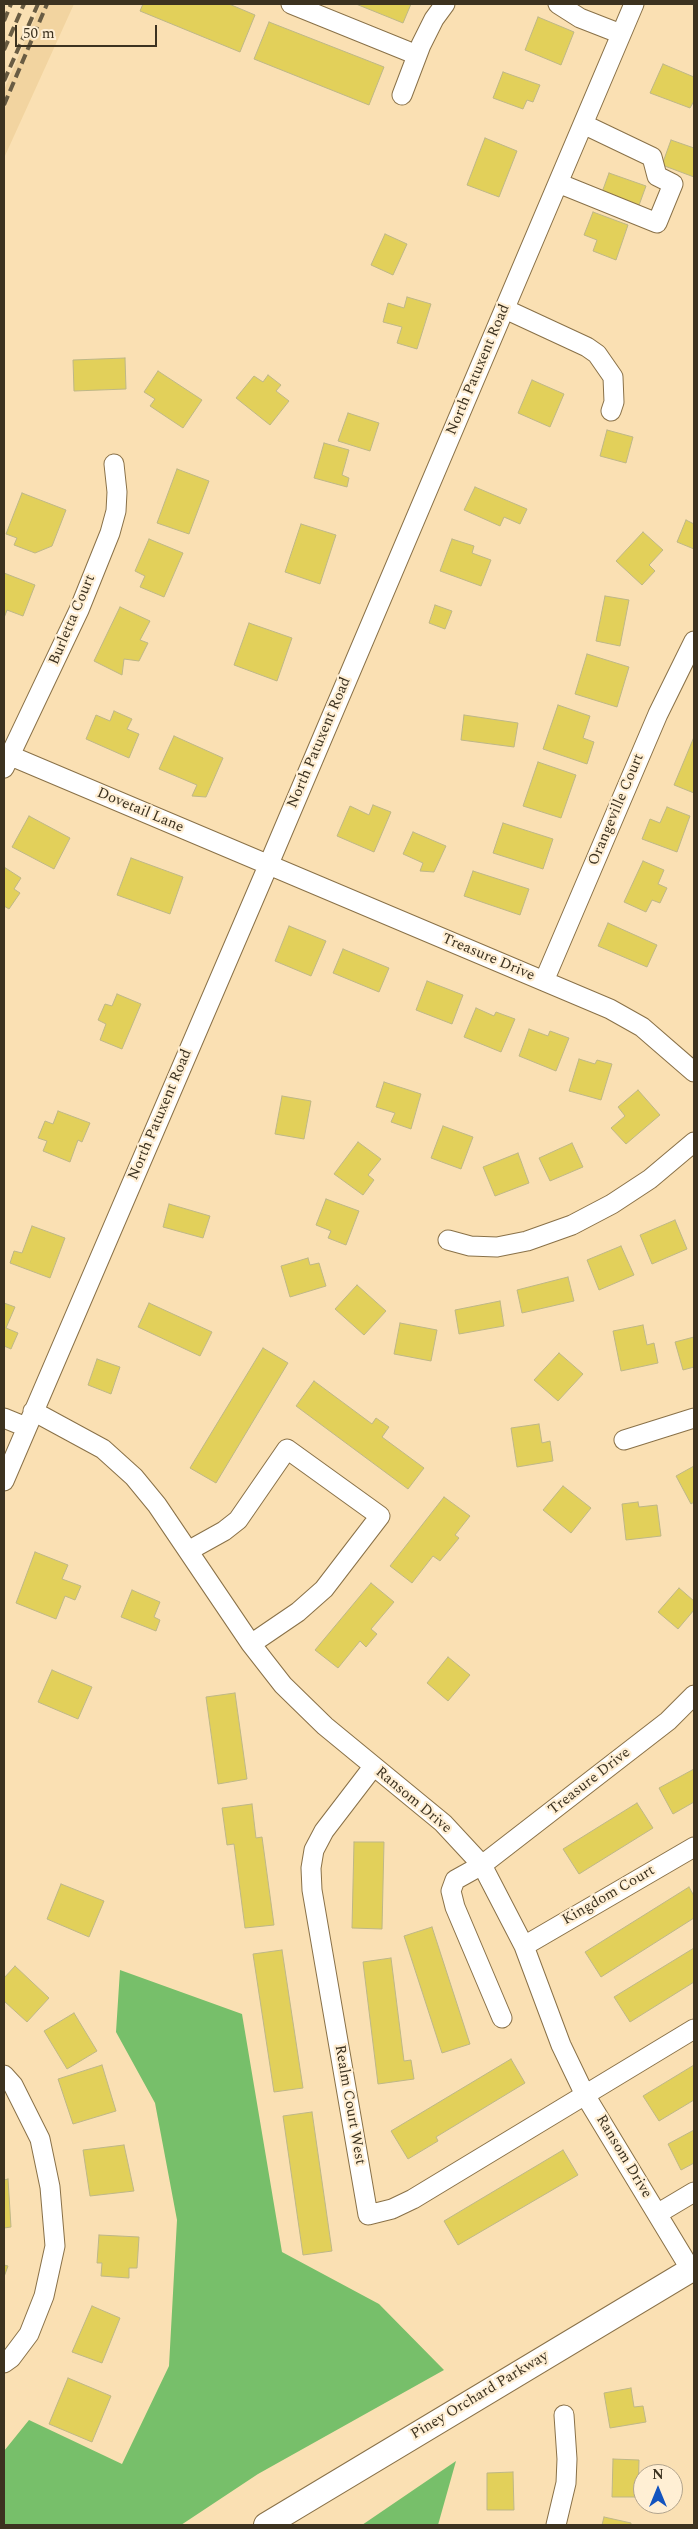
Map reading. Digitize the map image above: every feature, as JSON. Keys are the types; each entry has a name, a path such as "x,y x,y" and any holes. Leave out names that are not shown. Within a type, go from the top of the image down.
{"main road":[{"name":"Piney Orchard Parkway","path":"266,2525 693,2269"}],"street":[{"path":"291,4 418,55"},
{"path":"402,95 434,19 445,4"},
{"path":"558,4 580,18 621,34"},
{"name":"North Patuxent Road","path":"4,1480 268,866 634,4"},
{"path":"558,184 657,223 673,184 657,176 652,157 583,124"},
{"path":"505,309 587,347 597,354 613,376 614,402 611,411"},
{"name":"Burletta Court","path":"8,762 79,610 110,533 116,511 117,492 114,464"},
{"name":"Orangeville Court","path":"544,981 658,714 694,641"},
{"name":"Dovetail Lane","path":"8,762 268,866"},
{"name":"Treasure Drive","path":"268,866 610,1009 642,1027 671,1049 694,1072"},
{"path":"448,1240 470,1246 497,1247 527,1241 572,1225 612,1204 650,1179 694,1142"},
{"name":"Ransom Drive","path":"4,1418 30,1419 103,1449 134,1477 158,1504 251,1644 283,1685 324,1726 443,1822 482,1865 524,1946 561,2045 586,2095 657,2214 693,2269"},
{"path":"624,1440 694,1418"},
{"path":"188,1551 224,1532 238,1520 287,1449 380,1516 324,1588 298,1612 251,1644"},
{"name":"Treasure Drive","path":"502,2018 454,1907 450,1891 454,1880 482,1865 668,1721 694,1695"},
{"name":"Realm Court West","path":"374,1767 324,1831 314,1850 311,1868 312,1890 368,2215 392,2209 413,2198 586,2095"},
{"name":"Kingdom Court","path":"524,1946 694,1846"},
{"path":"586,2095 694,2029"},
{"path":"4,2075 13,2085 40,2139 50,2187 55,2246 44,2296 29,2334 11,2358 4,2363"},
{"path":"657,2214 694,2192"},
{"path":"556,2525 566,2483 567,2459 564,2415"}],"shaded area":[{"path":"41,4 74,4 4,158 4,90"}],"green space":[{"path":"120,1970 242,2014 282,2252 379,2304 444,2370 258,2474 181,2525 4,2525 4,2451 29,2420 122,2464 169,2366 177,2220 155,2103 116,2032"},
{"path":"456,2461 438,2525 362,2525"}],"building":[{"path":"143,4 229,4 255,15 240,52 140,11"},
{"path":"356,4 411,4 403,23"},
{"path":"538,17 574,32 561,65 525,50"},
{"path":"269,22 384,67 369,105 254,59"},
{"path":"663,64 694,77 694,101 690,108 650,93"},
{"path":"503,72 540,85 533,102 527,100 523,109 493,98"},
{"path":"485,138 517,151 499,197 467,185"},
{"path":"671,140 694,148 694,177 662,165"},
{"path":"609,173 646,186 638,208 601,195"},
{"path":"593,212 628,225 616,260 593,251 597,240 584,235"},
{"path":"385,234 407,244 393,275 371,265"},
{"path":"407,297 431,304 417,349 397,343 402,327 383,322 388,303 404,308"},
{"path":"125,358 126,389 74,391 73,360"},
{"path":"158,371 202,400 183,428 150,406 155,399 144,392"},
{"path":"268,375 281,385 276,391 289,401 270,425 236,398 254,376 263,382"},
{"path":"532,380 564,394 550,427 518,413"},
{"path":"348,413 379,423 370,451 338,441"},
{"path":"607,430 633,437 626,463 600,456"},
{"path":"324,443 349,450 342,475 349,478 347,487 314,478"},
{"path":"177,469 209,481 189,534 157,523"},
{"path":"475,487 527,509 520,524 504,517 500,526 464,510"},
{"path":"22,493 66,510 52,546 35,553 14,545 17,538 6,534"},
{"path":"686,520 694,524 694,549 677,542"},
{"path":"301,524 336,535 320,584 285,572"},
{"path":"643,532 663,550 649,565 655,571 642,585 616,561"},
{"path":"149,539 183,553 164,597 140,587 145,576 135,571"},
{"path":"452,539 474,546 472,553 491,560 481,586 440,571"},
{"path":"4,573 35,585 23,616 7,610 4,618"},
{"path":"605,596 629,600 620,646 596,641"},
{"path":"435,605 452,611 445,629 429,623"},
{"path":"120,607 150,621 140,640 148,643 139,661 124,659 122,675 94,661"},
{"path":"249,623 292,638 277,681 234,665"},
{"path":"587,654 629,667 617,707 575,694"},
{"path":"558,705 590,716 583,738 594,742 587,764 543,749"},
{"path":"114,711 132,719 127,729 139,734 129,758 86,739 96,715 110,721"},
{"path":"464,715 518,723 514,747 461,740"},
{"path":"174,736 223,758 206,797 192,796 197,785 159,769"},
{"path":"694,737 694,793 674,785"},
{"path":"538,762 576,775 561,818 523,806"},
{"path":"373,805 391,812 374,852 337,836 350,806 369,815"},
{"path":"667,807 690,816 677,852 642,839 650,819 660,823"},
{"path":"29,816 70,838 54,869 12,847"},
{"path":"503,823 553,839 543,869 493,853"},
{"path":"413,832 446,846 434,872 420,871 423,863 403,854"},
{"path":"131,858 183,877 170,914 117,895"},
{"path":"643,861 664,870 658,884 667,888 660,903 652,900 646,912 624,902"},
{"path":"4,867 21,878 14,889 20,893 9,909 4,906"},
{"path":"473,871 529,889 520,915 464,896"},
{"path":"608,923 657,945 647,967 598,946"},
{"path":"289,926 326,941 311,976 275,961"},
{"path":"343,949 389,968 379,992 333,973"},
{"path":"427,981 463,995 452,1024 416,1010"},
{"path":"117,994 141,1004 122,1049 100,1040 106,1024 98,1020 105,1004 112,1006"},
{"path":"476,1008 494,1016 496,1012 515,1019 501,1052 464,1037"},
{"path":"529,1029 548,1036 550,1031 569,1038 556,1071 519,1056"},
{"path":"579,1059 595,1064 597,1060 612,1064 601,1100 569,1091"},
{"path":"384,1082 421,1094 411,1129 391,1122 395,1113 376,1107"},
{"path":"638,1090 660,1115 626,1144 611,1128 625,1116 618,1107"},
{"path":"282,1096 311,1101 304,1139 275,1134"},
{"path":"58,1111 90,1123 82,1142 78,1140 70,1162 43,1151 47,1141 38,1138 45,1121 53,1124"},
{"path":"443,1126 473,1137 461,1169 431,1158"},
{"path":"358,1142 381,1159 368,1175 374,1180 363,1195 334,1174"},
{"path":"572,1143 583,1167 550,1181 539,1158"},
{"path":"518,1153 529,1183 495,1196 483,1167"},
{"path":"326,1199 359,1211 346,1245 328,1238 331,1231 316,1225"},
{"path":"169,1204 210,1216 203,1238 163,1227"},
{"path":"675,1220 687,1249 652,1264 640,1235"},
{"path":"32,1226 65,1238 50,1278 10,1263 14,1251 22,1253"},
{"path":"621,1246 634,1275 599,1290 587,1260"},
{"path":"308,1258 310,1265 319,1263 326,1286 290,1297 281,1266"},
{"path":"568,1277 574,1301 522,1313 517,1290"},
{"path":"357,1285 386,1311 364,1335 335,1309"},
{"path":"500,1301 504,1326 459,1334 455,1310"},
{"path":"4,1303 15,1307 6,1328 18,1333 11,1349 4,1346"},
{"path":"149,1303 212,1332 200,1356 138,1327"},
{"path":"400,1323 437,1330 431,1361 394,1354"},
{"path":"643,1325 647,1345 654,1343 658,1363 621,1371 613,1331"},
{"path":"694,1337 694,1367 683,1370 675,1342"},
{"path":"263,1348 288,1363 216,1483 190,1468"},
{"path":"559,1353 583,1374 558,1401 534,1380"},
{"path":"97,1359 120,1367 111,1394 88,1385"},
{"path":"314,1381 372,1424 376,1418 389,1427 382,1437 424,1468 408,1489 296,1406"},
{"path":"539,1424 542,1443 550,1441 553,1461 517,1467 511,1428"},
{"path":"694,1466 694,1502 691,1504 676,1476"},
{"path":"563,1486 591,1508 571,1533 543,1510"},
{"path":"444,1497 470,1516 455,1535 459,1538 440,1561 433,1556 412,1583 390,1566"},
{"path":"638,1502 639,1507 657,1505 661,1536 626,1540 622,1504"},
{"path":"35,1552 68,1565 62,1579 81,1586 75,1600 65,1596 56,1619 16,1603"},
{"path":"371,1583 394,1602 371,1629 377,1634 366,1647 360,1641 338,1668 315,1650"},
{"path":"679,1588 694,1601 694,1610 678,1629 658,1612"},
{"path":"132,1590 160,1602 154,1617 160,1620 156,1631 121,1617"},
{"path":"448,1657 470,1675 448,1701 427,1683"},
{"path":"52,1670 92,1687 78,1719 38,1702"},
{"path":"235,1693 247,1779 218,1784 206,1697"},
{"path":"694,1769 694,1802 673,1814 659,1788"},
{"path":"637,1803 653,1828 579,1874 563,1849"},
{"path":"252,1804 256,1838 262,1837 274,1925 245,1928 234,1844 227,1845 222,1808"},
{"path":"354,1842 384,1842 382,1929 352,1928"},
{"path":"61,1884 104,1901 89,1937 47,1919"},
{"path":"689,1887 694,1896 694,1918 601,1977 585,1952"},
{"path":"432,1927 470,2044 442,2053 404,1936"},
{"path":"694,1948 694,1982 630,2022 614,1997"},
{"path":"282,1950 303,2088 274,2092 253,1954"},
{"path":"391,1958 404,2061 411,2060 414,2079 378,2084 363,1962"},
{"path":"15,1966 49,1998 27,2022 4,2001 4,1978"},
{"path":"74,2013 97,2051 67,2069 44,2031"},
{"path":"511,2059 525,2083 436,2137 438,2141 408,2159 391,2131"},
{"path":"102,2065 116,2111 73,2124 58,2079"},
{"path":"694,2065 694,2100 659,2121 643,2096"},
{"path":"312,2112 332,2251 303,2255 283,2116"},
{"path":"694,2130 694,2163 681,2170 668,2144"},
{"path":"124,2145 134,2191 90,2196 83,2150"},
{"path":"563,2150 578,2175 458,2245 444,2221"},
{"path":"8,2179 11,2227 4,2228 4,2180"},
{"path":"99,2235 139,2237 137,2268 129,2268 129,2278 101,2276 102,2263 97,2263"},
{"path":"4,2265 8,2266 4,2277"},
{"path":"92,2306 120,2318 102,2363 72,2352"},
{"path":"68,2378 111,2396 92,2442 49,2424"},
{"path":"631,2388 634,2407 643,2406 646,2422 610,2428 604,2393"},
{"path":"613,2459 639,2460 639,2464 633,2464 633,2497 612,2497"},
{"path":"513,2472 514,2510 487,2510 487,2473"},
{"path":"604,2517 631,2523 631,2525 602,2525"}],"railway":[{"path":"4,21 11,4"},
{"path":"4,50 24,4"},
{"path":"4,81 38,4"},
{"path":"4,105 47,4"}]}
